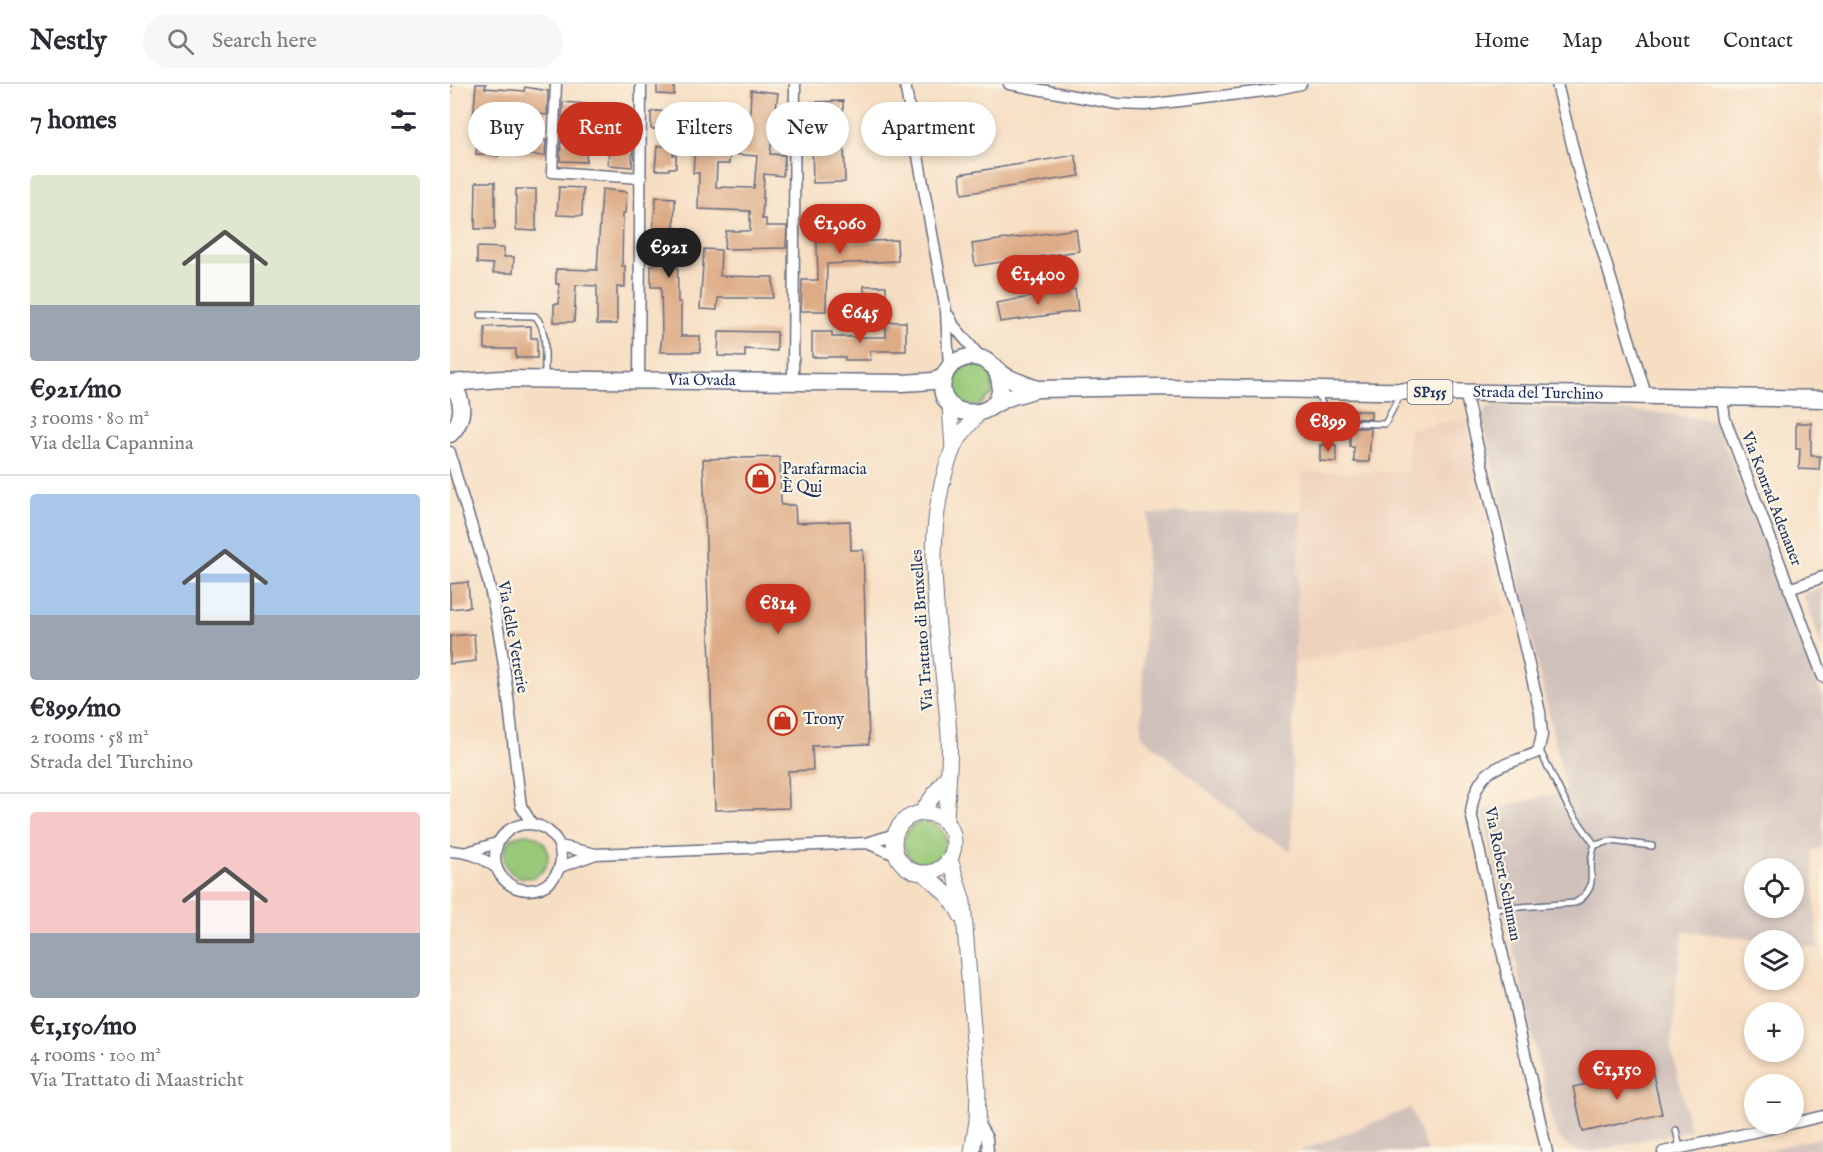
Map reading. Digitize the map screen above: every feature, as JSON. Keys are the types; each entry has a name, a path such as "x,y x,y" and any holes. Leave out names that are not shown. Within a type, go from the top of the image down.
{"main road":[{"path":"981,358 996,370 1000,378 1000,388 993,405 978,414 968,414 958,411 948,400 943,387 946,373 960,359 981,358"},
{"name":"Strada del Turchino","path":"996,370 1037,389"},
{"name":"Via Ovada","path":"450,383 501,379 545,379 903,383 933,381 946,373"},
{"name":"Via Ovada","path":"461,403 480,389 501,379"},
{"path":"450,383 459,395 461,403 459,423 450,434"},
{"name":"Via Ovada","path":"903,383 948,400"},
{"name":"Strada del Turchino","path":"993,405 1037,389 1158,387 1823,399"},
{"name":"Via Trattato di Bruxelles","path":"948,400 953,449"},
{"name":"Via Trattato di Bruxelles","path":"946,822 949,738 934,565 934,530 943,480 953,449 978,414"},
{"path":"921,813 948,775"},
{"path":"924,874 943,867 954,852 954,836 946,822 930,813 921,813 903,821 895,834 896,855 907,869 924,874 947,895 957,907 965,928"},
{"path":"950,859 963,902 978,1091 977,1121 972,1152"}],"street":[{"path":"556,84 552,172 640,178"},
{"path":"639,380 641,84"},
{"path":"793,382 795,84"},
{"path":"905,84 946,311 946,373"},
{"path":"1009,84 1117,104 1145,105 1273,90 1301,84"},
{"path":"1557,84 1580,177 1646,395"},
{"path":"946,311 954,326 981,358"},
{"path":"1465,392 1540,712 1542,735 1538,752"},
{"name":"Via Konrad Adenauer","path":"1722,398 1725,418 1823,677"},
{"name":"Via delle Vetrerie","path":"450,452 453,473 490,590 499,634 521,806"},
{"path":"1789,589 1823,577"},
{"name":"Via Robert Schuman","path":"1538,752 1487,772 1474,791 1471,813 1547,1152"},
{"path":"521,806 532,824"},
{"path":"513,827 521,806"},
{"path":"450,851 468,852 482,857 495,867 500,877 508,885 528,891 538,890 548,885 555,877 560,867 560,846 550,832 544,828 532,824 513,827 497,843 495,867"},
{"path":"560,846 596,854 867,843 895,834"},
{"path":"468,852 497,843"},
{"path":"867,843 896,855"},
{"path":"560,867 596,854"},
{"path":"1804,1120 1823,1116"},
{"path":"977,1121 987,1138 988,1152"},
{"path":"1542,1133 1551,1148 1558,1152"},
{"path":"1663,1152 1744,1134"}],"lane":[{"path":"481,315 535,316 542,322 545,379"},
{"path":"1317,391 1329,422 1384,424 1402,392"},
{"path":"1538,752 1541,753 1568,807 1595,844"},
{"path":"1595,844 1611,841 1652,846"},
{"path":"1492,909 1575,903 1590,889 1592,853 1595,844"},
{"path":"1676,1130 1680,1148"}],"path":[{"path":"450,105 452,84"}],"shaded area":[{"path":"1499,405 1658,413 1716,421 1823,697 1823,847 1812,851 1818,948 1804,946 1804,930 1744,930 1744,938 1684,931 1677,976 1671,1047 1690,1130 1590,1152 1580,1152 1569,1147 1557,1135 1551,1119 1483,811 1566,791 1482,418 1486,407"},
{"path":"1465,418 1506,614 1294,664 1302,472 1408,472 1409,429"},
{"path":"1301,511 1294,664 1291,851 1255,830 1143,737 1141,732 1148,514"},
{"path":"1823,587 1823,649 1803,594"},
{"path":"1410,1108 1428,1152 1298,1152 1347,1133"},
{"path":"1823,1137 1823,1152 1757,1152 1810,1140"}],"green space":[{"path":"974,363 991,373 993,393 978,407 958,402 953,394 950,381 955,373"},
{"path":"925,822 940,828 946,843 940,858 925,864 910,858 904,843 910,828"},
{"path":"526,834 541,841 548,856 541,871 526,878 511,871 504,856 511,841"}],"building":[{"path":"476,84 486,84 485,88 524,91 525,87 548,91 547,115 545,115 545,102 474,102"},
{"path":"657,84 674,84 674,95 657,94"},
{"path":"751,90 778,93 777,102 766,102 766,156 785,156 783,176 764,174 762,219 766,219 766,226 787,226 786,248 724,249 726,231 750,231 750,211 698,209 699,173 693,173 694,156 730,156 729,164 717,164 716,187 754,188 757,156 754,156 754,102 750,102"},
{"path":"655,111 655,129 651,129 651,112"},
{"path":"1075,155 1080,176 962,194 960,174"},
{"path":"560,156 586,156 586,162 560,161"},
{"path":"608,156 632,156 632,167 608,165"},
{"path":"656,156 676,156 676,168 655,170"},
{"path":"812,156 844,156 845,182 813,183"},
{"path":"476,182 495,182 495,229 475,229"},
{"path":"559,187 583,188 582,216 557,215"},
{"path":"516,189 536,189 536,231 516,230"},
{"path":"602,189 627,192 625,213 623,213 622,266 625,266 625,287 617,287 617,324 597,324 597,286 576,285 574,322 554,322 554,304 559,304 556,269 597,270"},
{"path":"656,197 675,198 674,228 677,228 681,336 700,336 700,352 660,352 661,287 651,287"},
{"path":"845,209 847,242 897,240 898,261 827,264 826,311 801,311 802,280 818,280 816,211"},
{"path":"1076,229 1079,251 975,266 972,244"},
{"path":"477,247 504,248 504,257 514,257 513,273 493,273 493,264 477,263"},
{"path":"704,249 721,250 720,276 773,277 773,298 718,298 717,310 700,309"},
{"path":"864,286 886,286 886,313 864,313"},
{"path":"1075,289 1078,311 1000,322 996,303"},
{"path":"886,322 906,322 906,351 870,351 871,360 812,357 812,332 832,332 832,337 886,337"},
{"path":"531,326 531,338 537,338 537,358 516,358 516,349 485,349 485,327"},
{"path":"719,331 777,332 777,351 745,349 745,357 718,356"},
{"path":"1350,411 1371,411 1371,419 1350,418"},
{"path":"1796,423 1811,423 1811,456 1820,456 1819,470 1799,469 1800,449 1796,449"},
{"path":"1350,428 1371,428 1369,462 1354,462 1354,447 1350,447"},
{"path":"1320,445 1336,445 1336,462 1320,461"},
{"path":"780,457 781,505 795,505 796,523 850,521 851,550 863,550 869,744 812,746 813,770 788,771 789,808 715,810 703,459"},
{"path":"468,582 470,607 450,609 450,584"},
{"path":"474,634 476,661 450,664 450,636"},
{"path":"1652,1070 1662,1114 1583,1132 1573,1087"}],"place":[{"name":"Parafarmacia È Qui","path":"761,479"},
{"name":"Trony","path":"782,720"}]}
